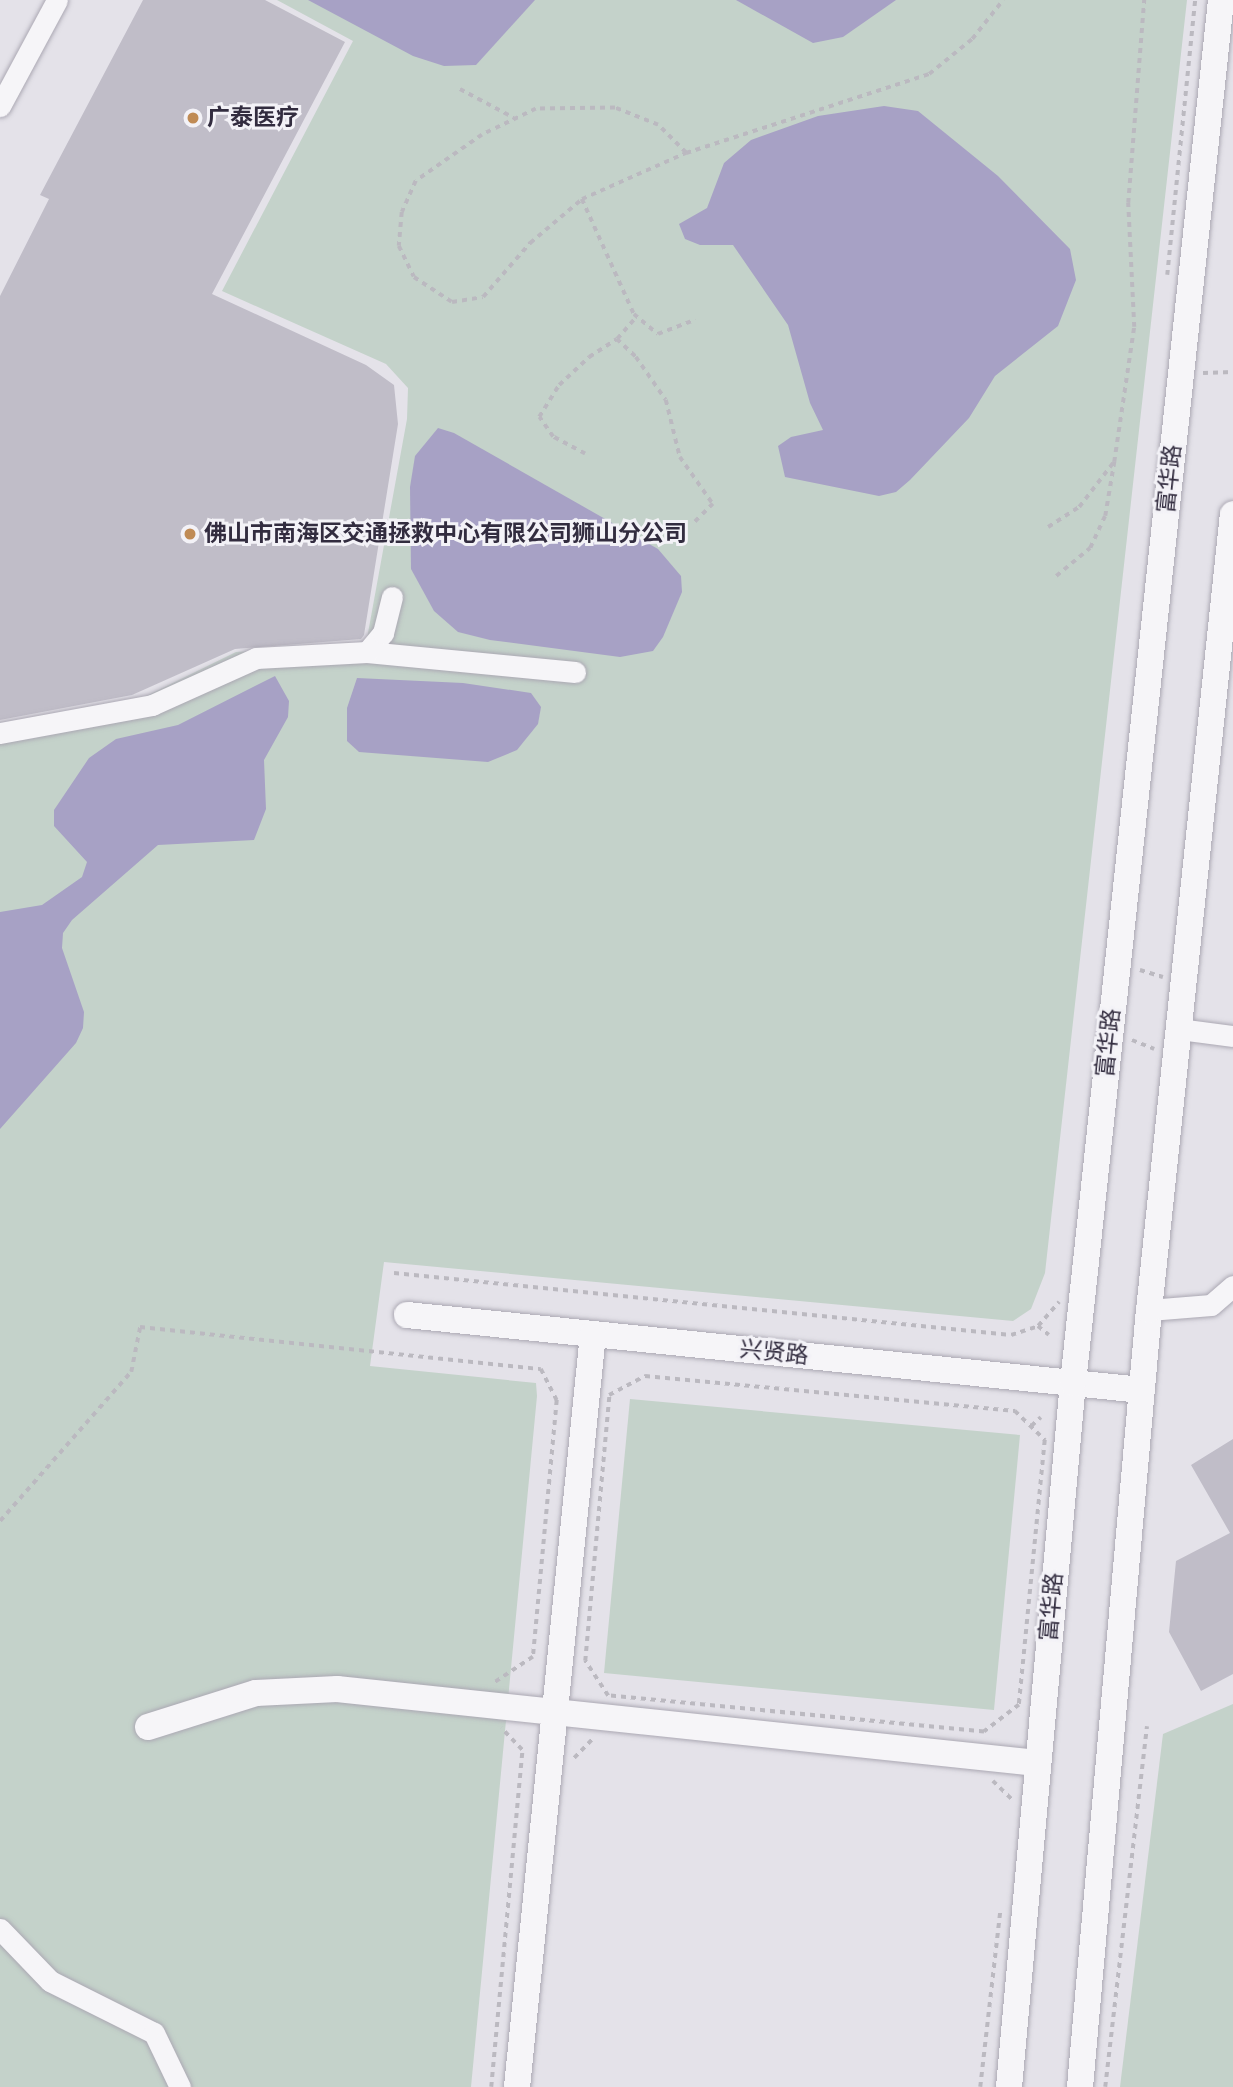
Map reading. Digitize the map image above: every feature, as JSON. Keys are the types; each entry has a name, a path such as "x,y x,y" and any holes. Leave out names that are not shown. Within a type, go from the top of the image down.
{"street":[{"path":"0,106 57,0"},
{"name":"富华路","path":"1009,2087 1073,1383 1221,0"},
{"path":"1080,2087 1149,1310 1233,514"},
{"path":"367,652 383,633 392,597"},
{"path":"0,733 152,705 256,658 367,652 575,673"},
{"path":"1179,1029 1233,1036"},
{"path":"1149,1310 1211,1305 1233,1286"},
{"name":"兴贤路","path":"407,1315 1142,1390"},
{"path":"517,2087 593,1334"},
{"path":"148,1727 256,1693 337,1689 1037,1763"},
{"path":"0,1929 50,1981 154,2033 180,2087"}],"path":[{"path":"686,153 659,125 615,108 536,108 514,118 416,181 401,212 399,246 414,277 452,302 483,297 530,243 582,199 686,153 929,74 972,39 1003,0"},
{"path":"1056,576 1090,548 1105,516 1114,462 1133,327 1128,203 1144,0"},
{"path":"1166,288 1195,0"},
{"path":"460,89 514,118"},
{"path":"582,199 637,316 659,334 695,320"},
{"path":"585,454 553,437 539,417 559,384 589,357 617,339 637,316"},
{"path":"617,339 636,357 666,400 680,457 713,504 692,525"},
{"path":"1198,374 1233,372"},
{"path":"1048,527 1079,506 1114,462"},
{"path":"1138,970 1173,979"},
{"path":"1130,1040 1165,1052"},
{"path":"394,1273 1011,1335 1038,1326 1063,1298"},
{"path":"0,1521 131,1372 139,1326 390,1355 541,1368 557,1400 533,1657 496,1683 482,1681"},
{"path":"1038,1326 1049,1335"},
{"path":"645,1376 1015,1411 1031,1426 1045,1440 1019,1705 984,1732 608,1696 592,1675 585,1661 609,1395 645,1376"},
{"path":"1031,1426 1041,1417"},
{"path":"491,2087 522,1750 493,1720"},
{"path":"1105,2087 1147,1726"},
{"path":"571,1761 598,1735"},
{"path":"990,1779 1013,1799 1012,1813"},
{"path":"980,2087 1001,1910"}],"shaded area":[{"path":"277,0 1187,0 1045,1273 1031,1309 1013,1321 384,1262 370,1366 536,1383 537,1396 471,2087 0,2087 0,728 132,703 236,652 366,644 407,419 408,388 386,364 222,291 353,41"},
{"path":"308,0 535,0 476,65 444,66 413,56"},
{"path":"736,0 896,0 843,37 813,43"},
{"path":"884,106 918,111 998,176 1070,249 1076,280 1058,326 995,376 969,418 910,480 896,492 879,496 785,477 778,446 791,437 823,430 810,403 788,325 733,245 700,245 685,239 679,224 707,208 724,163 751,140 818,116"},
{"path":"438,428 454,433 658,549 681,576 682,592 663,637 653,651 620,657 490,640 458,632 434,611 411,569 410,487 415,456"},
{"path":"275,676 289,701 288,717 264,760 266,809 254,840 158,845 72,920 63,933 62,948 84,1012 83,1028 76,1043 0,1129 0,912 42,905 82,877 87,862 54,826 54,810 89,758 116,739 178,725"},
{"path":"357,678 463,683 531,693 541,707 538,724 517,750 488,762 359,752 347,741 347,708"},
{"path":"630,1399 1020,1435 994,1710 604,1673"},
{"path":"1233,1704 1233,2087 1120,2087 1163,1734"}],"building":[{"name":"佛山市南海区交通拯救中心有限公司狮山分公司","path":"143,0 265,0 345,42 212,294 366,365 394,385 398,424 364,635 361,639 235,649 132,695 0,720 0,296 49,199 40,195"},
{"path":"1233,1439 1233,1674 1201,1691 1169,1632 1176,1561 1230,1533 1191,1465"}],"place":[{"name":"广泰医疗","path":"193,118"},
{"name":"佛山市南海区交通拯救中心有限公司狮山分公司","path":"190,534"}]}
